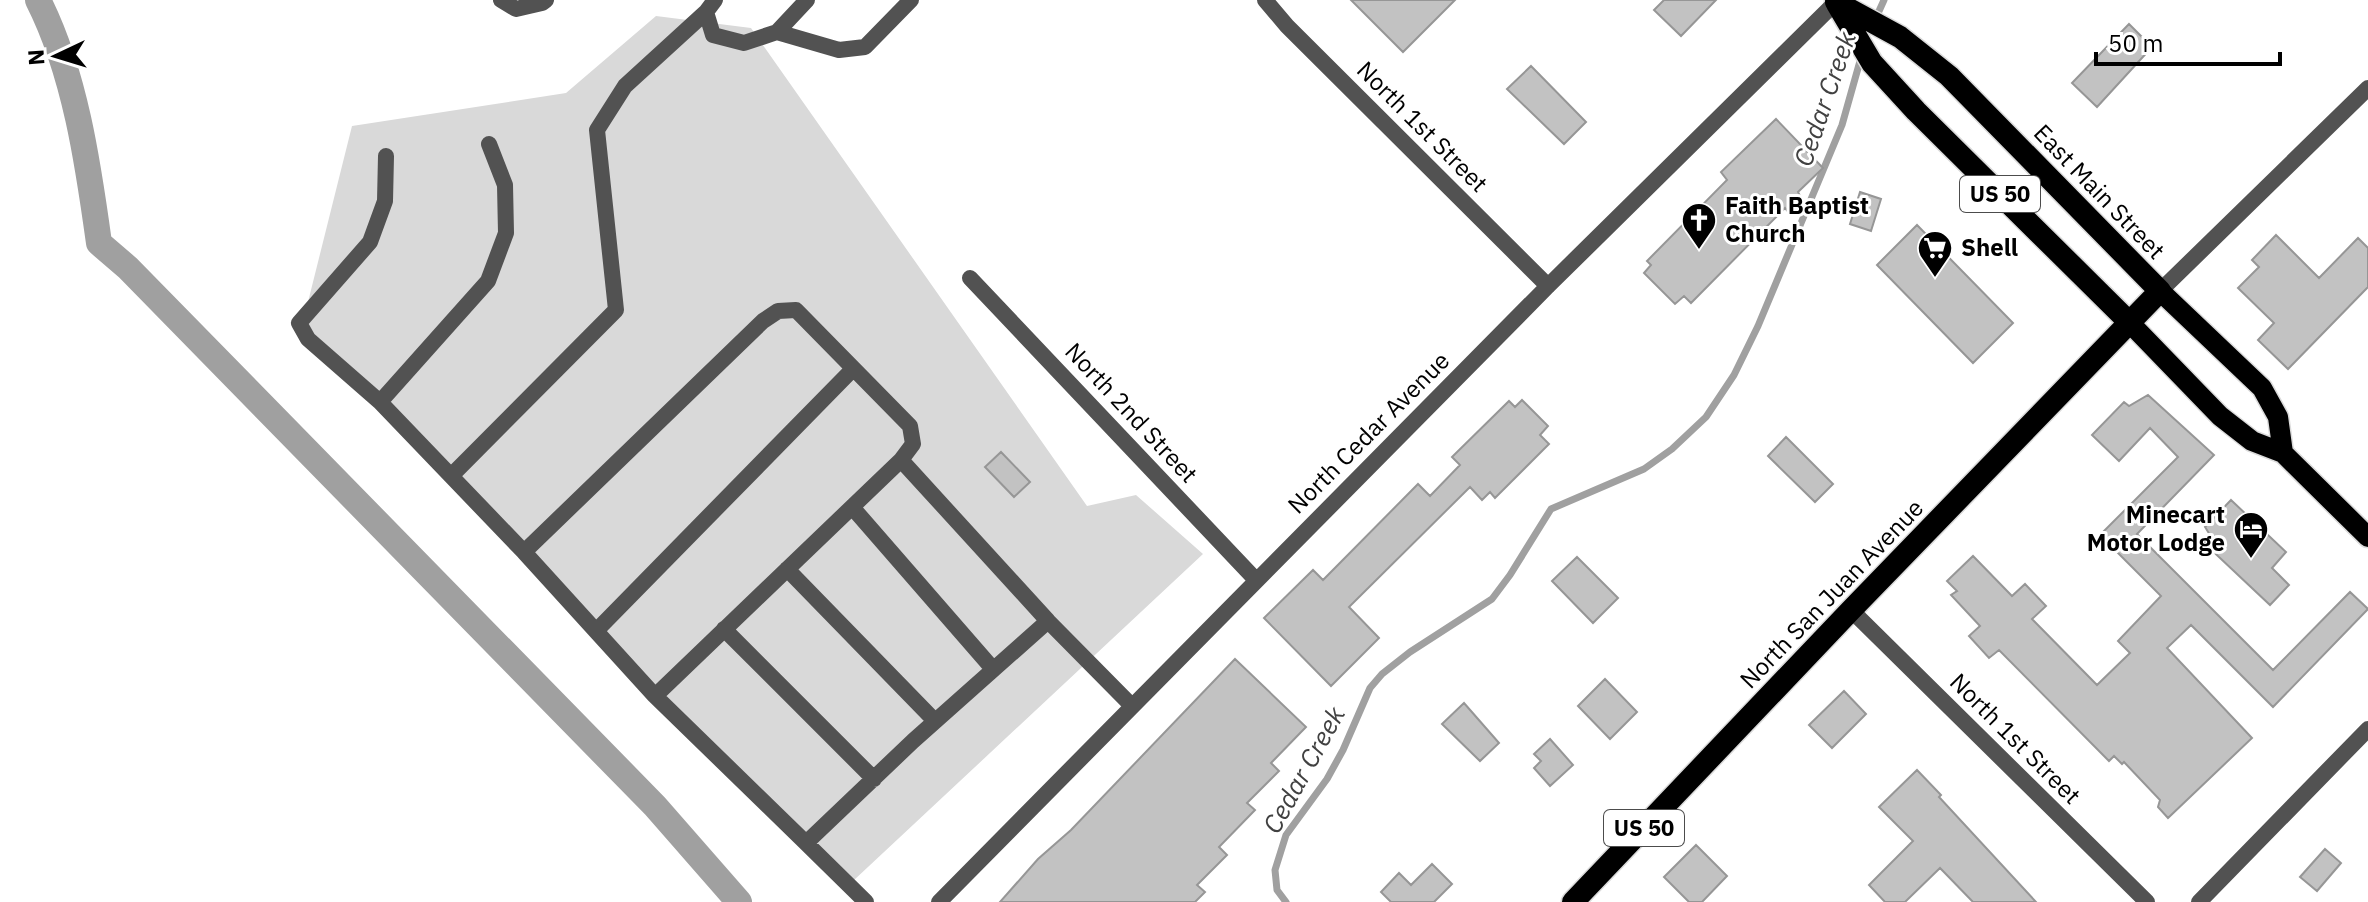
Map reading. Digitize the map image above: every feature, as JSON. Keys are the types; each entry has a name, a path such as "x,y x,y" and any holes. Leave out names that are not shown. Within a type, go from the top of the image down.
{"highway":[{"name":"East Main Street","path":"1835,1 1900,37 1949,76 2160,291"},
{"name":"US 50","path":"1835,1 1872,63 1916,111 2130,323 2160,291"},
{"name":"North San Juan Avenue","path":"1573,902 2130,323"}],"main road":[{"name":"East Main Street","path":"2160,291 2262,388 2278,417 2283,453"},
{"path":"2130,323 2220,416 2252,441 2283,453 2368,537"}],"street":[{"path":"501,0 516,9 546,0"},
{"path":"711,6 713,35 744,43 777,32 807,0"},
{"path":"777,32 839,50 865,47 911,0"},
{"name":"North 1st Street","path":"1265,0 1287,26 1548,286"},
{"name":"North Cedar Avenue","path":"939,902 1548,286 1835,1"},
{"path":"451,476 616,310 597,130 625,86 711,6"},
{"path":"2160,291 2368,88"},
{"path":"380,402 488,281 506,233 505,185 489,144"},
{"path":"386,156 385,201 370,242 299,323 308,339 380,402 524,552 655,696 866,902"},
{"name":"North 2nd Street","path":"970,278 1256,580"},
{"path":"524,552 763,321 778,311 796,310 910,426 913,444 901,460 655,696"},
{"path":"596,631 852,370"},
{"path":"901,460 1048,621 1132,706"},
{"path":"852,507 993,669"},
{"path":"787,569 935,721"},
{"name":"North 1st Street","path":"1851,610 2147,902"},
{"path":"806,843 935,721 1048,621"},
{"path":"724,629 874,779"},
{"path":"2199,902 2368,729"}],"shaded area":[{"path":"656,16 751,28 1087,506 1136,495 1203,554 853,881 456,489 303,322 352,126 566,93"}],"building":[{"path":"1351,0 1455,0 1403,52"},
{"path":"1664,0 1716,0 1681,36 1654,10"},
{"path":"2129,24 2152,47 2097,107 2072,83"},
{"path":"1531,66 1586,122 1564,144 1507,89"},
{"path":"1776,119 1823,168 1798,192 1804,203 1791,215 1785,208 1691,303 1684,296 1675,304 1644,273 1651,265 1647,261 1727,180 1721,172"},
{"path":"1860,192 1881,199 1871,231 1850,224"},
{"path":"1917,225 2013,323 1973,363 1877,265"},
{"path":"2276,235 2319,278 2358,238 2368,248 2368,287 2288,369 2258,340 2274,323 2238,288 2259,267 2252,260"},
{"path":"2148,395 2214,455 2137,534 2273,670 2350,592 2368,609 2273,707 2191,625 2167,648 2252,738 2168,818 2158,807 2160,800 2124,762 2122,764 2114,756 2109,761 1999,650 1989,658 1969,636 1980,626 1951,595 1957,591 1947,581 1973,556 2012,596 2025,584 2046,606 2032,619 2097,685 2130,653 2118,641 2161,596 2100,535 2178,457 2150,428 2119,461 2092,435 2124,402 2129,406"},
{"path":"1522,400 1548,426 1540,435 1549,444 1495,498 1490,492 1482,500 1470,487 1349,607 1379,638 1331,686 1264,618 1313,570 1323,580 1418,484 1430,496 1460,465 1452,457 1509,401 1515,407"},
{"path":"1786,437 1833,484 1815,502 1768,456"},
{"path":"1001,452 1030,482 1014,497 985,467"},
{"name":"Minecart Motor Lodge","path":"2231,500 2286,552 2272,568 2289,585 2270,605 2203,542 2210,535 2205,527"},
{"path":"1577,557 1618,598 1593,623 1552,581"},
{"path":"1235,659 1306,727 1271,763 1279,771 1247,803 1255,810 1219,847 1227,855 1197,885 1205,892 1195,902 1000,902 1038,859 1071,830"},
{"path":"1605,679 1637,712 1610,739 1578,706"},
{"path":"1844,691 1866,714 1832,748 1809,725"},
{"path":"1464,703 1499,743 1480,761 1442,724"},
{"path":"1550,739 1573,765 1550,786 1534,768 1541,761 1534,754"},
{"path":"1917,770 2036,902 1973,902 1940,868 1905,902 1885,902 1869,885 1913,841 1879,807"},
{"path":"1696,845 1727,876 1702,902 1689,902 1664,877"},
{"path":"2325,849 2341,863 2317,891 2300,877"},
{"path":"1432,864 1452,884 1434,902 1391,902 1381,892 1399,873 1411,885"}],"waterway":[{"path":"38,0 71,88 85,150 99,243 128,268 655,806 739,902"},
{"name":"Cedar Creek","path":"1875,20 1884,0"},
{"name":"Cedar Creek","path":"1286,902 1277,890 1275,870 1286,835 1327,779 1370,688 1382,674 1410,652 1492,599 1551,509 1644,469 1672,449 1706,417 1734,375 1758,326 1842,125 1862,54"}],"place":[{"name":"Faith Baptist Church","path":"1699,251"},
{"name":"Shell","path":"1935,279"},
{"name":"Minecart Motor Lodge","path":"2251,560"}]}
